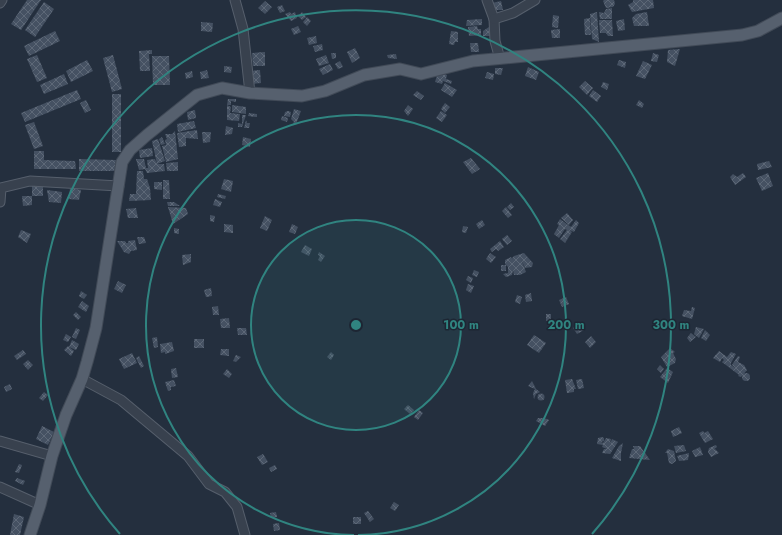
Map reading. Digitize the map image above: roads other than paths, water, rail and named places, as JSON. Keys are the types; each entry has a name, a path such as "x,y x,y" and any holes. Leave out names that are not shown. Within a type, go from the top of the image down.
{"main road":[{"path":"30,535 40,505 52,456 66,415 82,379 96,328 122,162 130,150 198,95 222,88 250,93 302,96 325,91 364,75 400,69 422,74 473,61 742,35 758,31 782,18"}],"street":[{"path":"235,0 243,29 250,93"},
{"path":"487,0 494,19 495,41 500,59"},
{"path":"494,19 513,13 535,0"},
{"path":"0,202 1,188 30,181 118,186"},
{"path":"82,379 121,400 188,456 209,484 225,492 237,507 245,535"},
{"path":"0,441 52,456"},
{"path":"0,487 40,505"}]}
